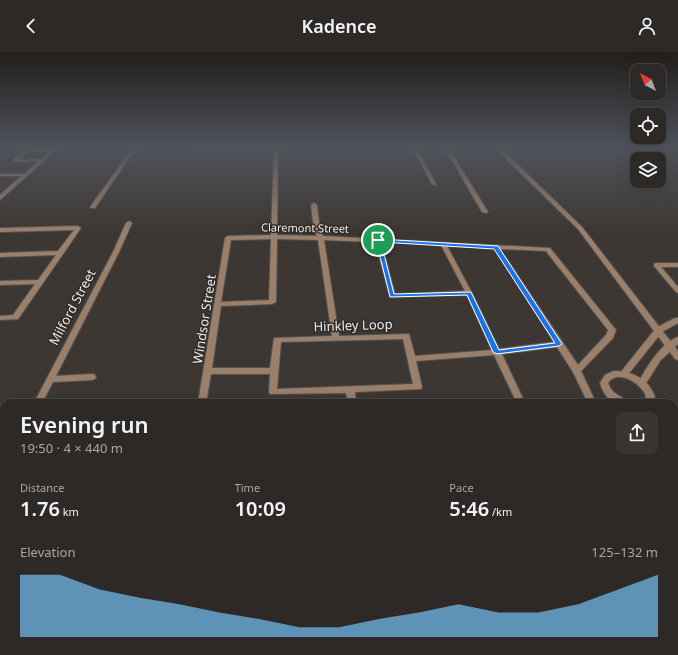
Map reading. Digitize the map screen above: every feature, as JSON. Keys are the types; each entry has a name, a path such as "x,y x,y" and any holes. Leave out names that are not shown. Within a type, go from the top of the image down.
{"street":[{"path":"0,198 26,175"},
{"path":"92,207 115,175"},
{"path":"218,304 272,302 273,236 276,175"},
{"path":"429,175 434,184"},
{"path":"463,175 485,212"},
{"path":"526,175 580,228 659,330 678,357"},
{"path":"0,192 8,191"},
{"path":"314,205 316,231 321,238 336,338"},
{"name":"Milford Street","path":"40,399 116,252 129,223"},
{"path":"0,230 78,228 15,317 0,318"},
{"name":"Claremont Street","path":"228,238 273,236 548,249 612,330 610,336 576,371"},
{"name":"Windsor Street","path":"203,399 228,238"},
{"path":"378,240 392,296 469,293"},
{"path":"444,244 519,399"},
{"path":"496,247 576,371 590,399"},
{"path":"0,255 59,253"},
{"path":"678,265 656,265 678,291"},
{"path":"0,283 39,282"},
{"path":"624,375 659,330 678,320"},
{"name":"Hinkley Loop","path":"406,336 412,359 418,387 274,392 274,371 277,340 406,336"},
{"path":"642,383 652,365 670,346 678,340"},
{"path":"412,359 497,352 559,344"},
{"path":"208,371 274,371"},
{"path":"616,399 607,391 604,383 608,377 612,375 631,376 642,383 650,393 651,397 649,399"},
{"path":"50,379 92,377"},
{"path":"350,390 351,399"}],"route":[{"path":"378,240 496,247 559,344 497,352 469,293 392,296 378,240"}]}
